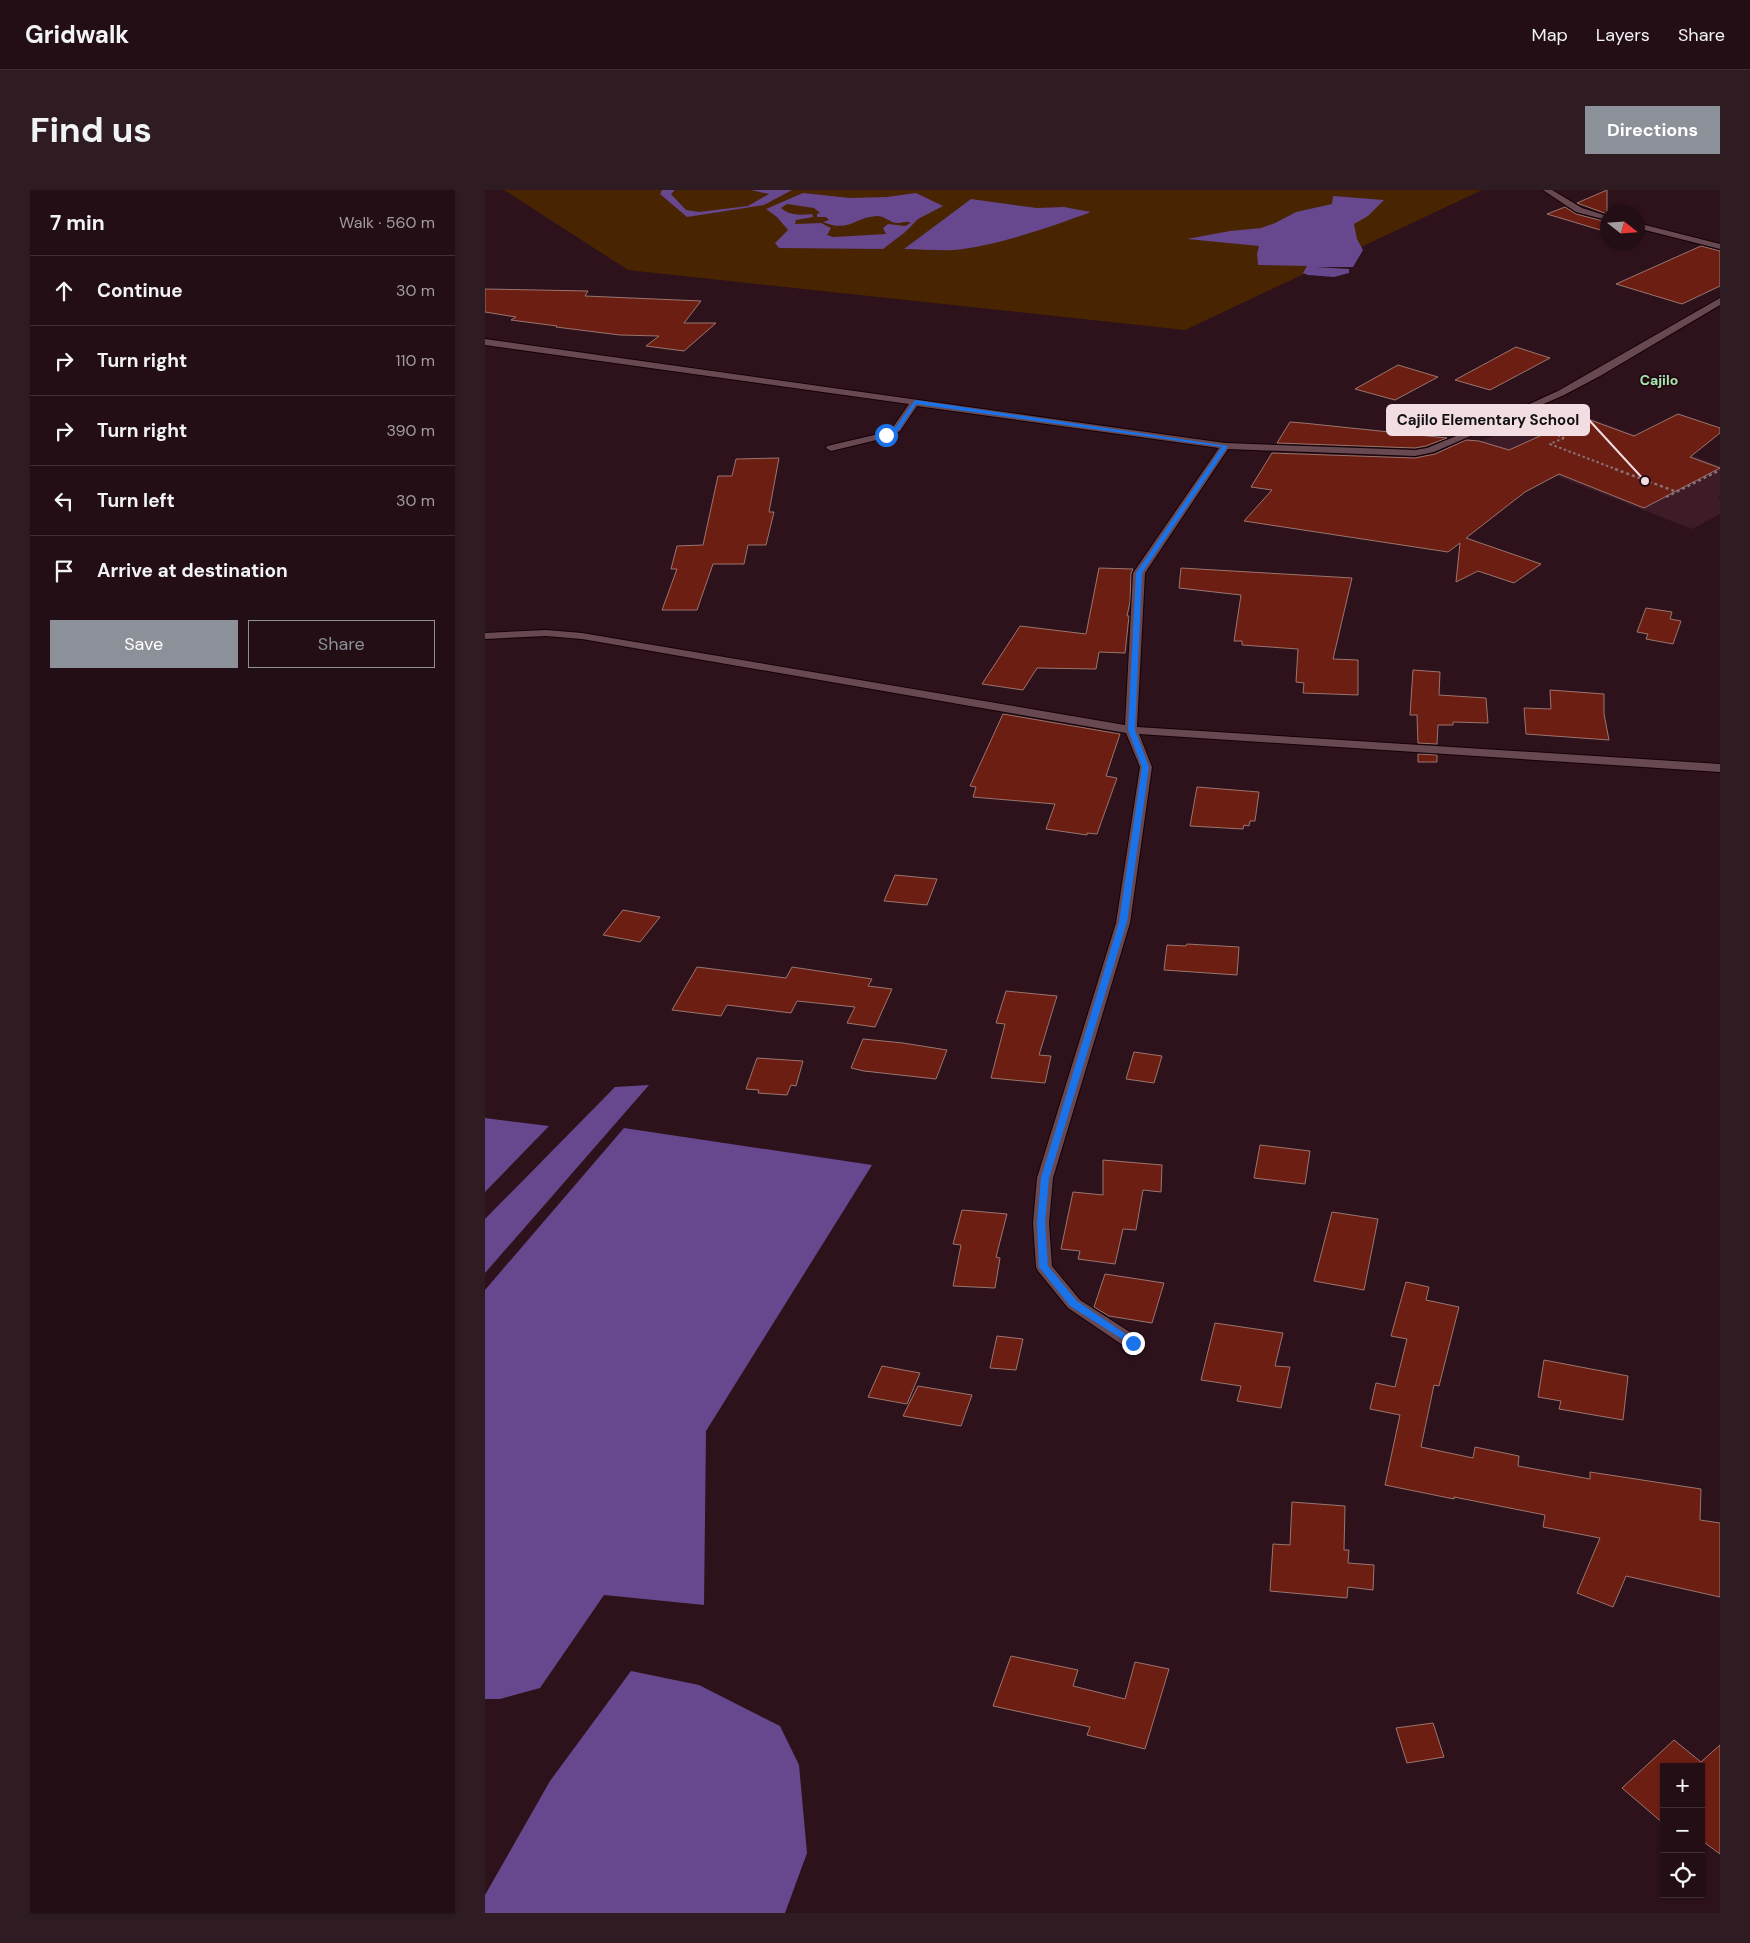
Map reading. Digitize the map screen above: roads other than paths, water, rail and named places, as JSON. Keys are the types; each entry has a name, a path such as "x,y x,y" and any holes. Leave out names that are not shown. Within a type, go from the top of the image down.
{"street":[{"path":"1547,190 1579,210 1600,216"},
{"path":"1645,228 1720,247"},
{"path":"485,342 1225,446 1415,453 1430,450 1580,384 1695,314 1720,301"},
{"path":"831,448 886,435 897,429 915,402"},
{"path":"1133,1343 1074,1304 1044,1267 1041,1223 1045,1178 1123,922 1146,767 1131,730 1139,573 1225,446"},
{"path":"485,636 546,633 582,636 1131,730 1720,768"}],"place":[{"name":"Cajilo Elementary School","path":"1645,481"}],"district":[{"name":"Cajilo","path":"1659,380"}]}
